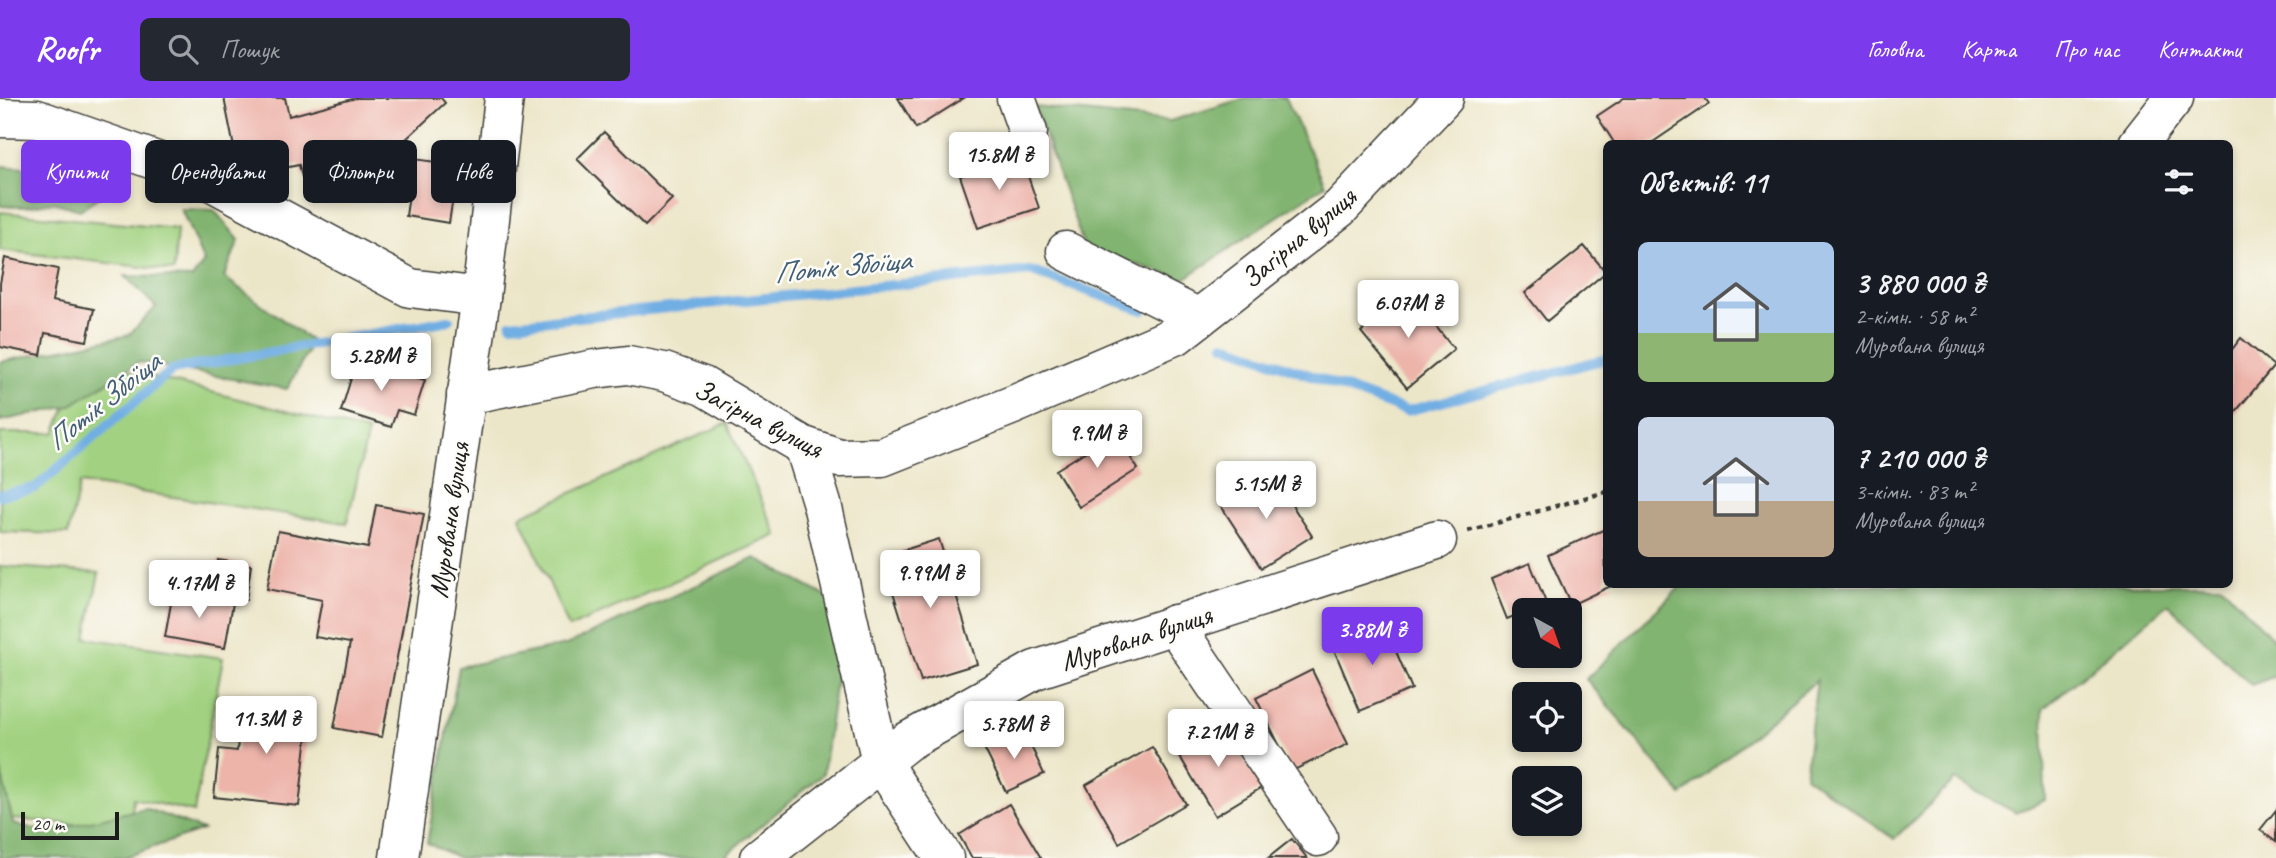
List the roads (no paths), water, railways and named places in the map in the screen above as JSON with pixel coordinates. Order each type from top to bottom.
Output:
[{"type":"street","name":"Мурована вулиця","points":[[400,858],[481,297],[504,98]]},
{"type":"street","name":"Загірна вулиця","points":[[466,395],[628,365],[664,372],[703,386],[804,446],[839,458],[882,457],[1177,335],[1340,208],[1444,98]]},
{"type":"street","points":[[2141,140],[2174,98]]},
{"type":"street","points":[[0,118],[37,119],[205,178],[410,288],[481,297]]},
{"type":"street","points":[[1066,251],[1199,318]]},
{"type":"street","points":[[804,446],[822,504],[881,762],[944,858]]},
{"type":"street","name":"Мурована вулиця","points":[[759,858],[908,741],[1035,670],[1437,540]]},
{"type":"street","points":[[1174,624],[1318,837]]},
{"type":"waterway","name":"Потік Збоїща","points":[[511,324],[1030,271],[1143,310]]},
{"type":"waterway","name":"Потік Збоїща","points":[[0,495],[35,488],[172,370],[449,320]]},
{"type":"waterway","name":"Потік Збоїща","points":[[1224,344],[1407,411],[1603,360]]}]
